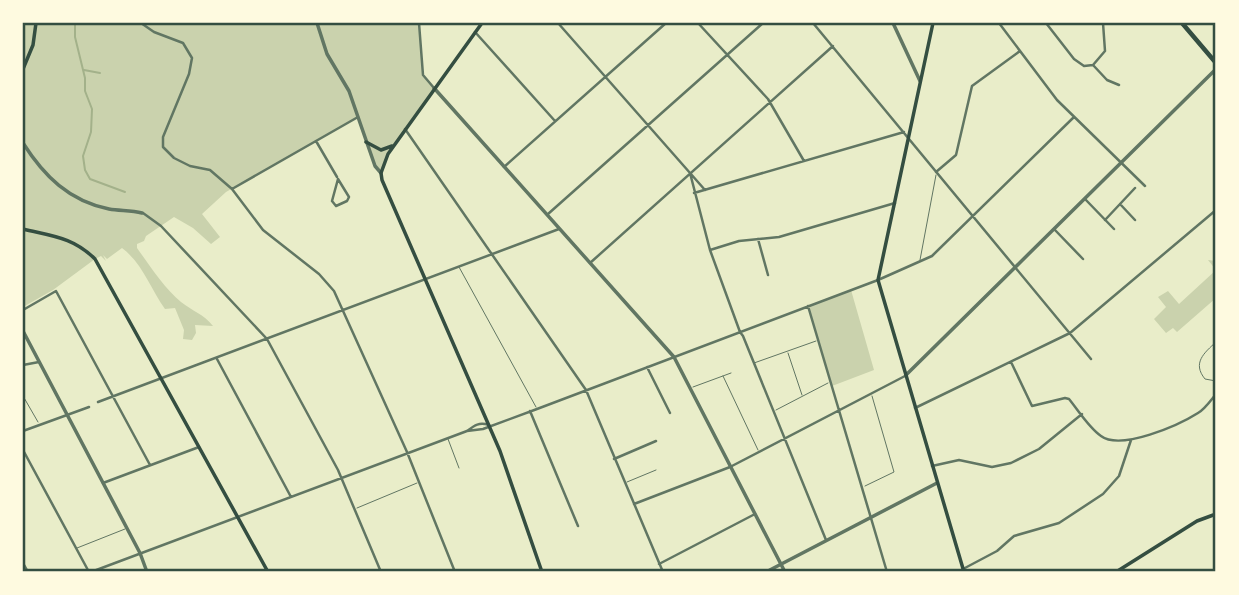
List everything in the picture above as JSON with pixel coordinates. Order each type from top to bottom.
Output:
[{"type":"highway","points":[[1182,23],[1216,63]]},
{"type":"main road","points":[[23,69],[33,45],[36,23]]},
{"type":"main road","points":[[482,23],[394,145],[384,160],[381,173],[384,188],[500,451],[542,572]]},
{"type":"main road","points":[[933,23],[878,280],[963,571]]},
{"type":"main road","points":[[366,142],[381,150],[394,145]]},
{"type":"main road","points":[[23,229],[69,240],[83,247],[95,259],[268,572]]},
{"type":"main road","points":[[1116,572],[1197,521],[1216,514]]},
{"type":"street","points":[[141,23],[154,32],[183,43],[192,58],[189,74],[163,137],[163,147],[174,158],[190,166],[210,170],[232,189],[263,230],[319,274],[334,291],[407,452],[455,572]]},
{"type":"street","points":[[317,23],[322,43],[343,79],[376,169],[381,173]]},
{"type":"street","points":[[419,23],[423,75],[674,357],[785,572]]},
{"type":"street","points":[[558,23],[705,190]]},
{"type":"street","points":[[561,27],[565,23]]},
{"type":"street","points":[[504,167],[666,23]]},
{"type":"street","points":[[698,23],[770,103],[804,162]]},
{"type":"street","points":[[547,215],[763,23]]},
{"type":"street","points":[[813,23],[1091,359]]},
{"type":"street","points":[[893,23],[921,82]]},
{"type":"street","points":[[999,23],[1057,100],[1145,186]]},
{"type":"street","points":[[1046,23],[1074,59],[1084,66],[1093,65],[1105,51],[1103,23]]},
{"type":"street","points":[[475,32],[556,122]]},
{"type":"street","points":[[590,263],[833,46]]},
{"type":"street","points":[[936,173],[956,155],[972,86],[1020,51]]},
{"type":"street","points":[[1093,65],[1107,80],[1119,85]]},
{"type":"street","points":[[634,504],[730,467],[905,376],[1216,69]]},
{"type":"street","points":[[232,189],[358,117]]},
{"type":"street","points":[[23,450],[75,548],[92,572],[447,437],[477,430],[537,409],[878,280],[932,256],[1074,117]]},
{"type":"street","points":[[405,129],[586,390],[663,572]]},
{"type":"street","points":[[694,193],[904,132]]},
{"type":"street","points":[[316,141],[338,178],[349,197],[347,201],[336,206],[332,201],[338,178]]},
{"type":"street","points":[[23,143],[47,177],[65,190],[87,202],[109,209],[142,213],[161,226],[267,339],[341,477],[381,572]]},
{"type":"street","points":[[690,173],[710,250],[740,332],[826,541]]},
{"type":"street","points":[[1105,220],[1135,188]]},
{"type":"street","points":[[1085,199],[1114,229]]},
{"type":"street","points":[[710,250],[739,241],[779,237],[895,204]]},
{"type":"street","points":[[1120,204],[1135,220]]},
{"type":"street","points":[[915,408],[1070,333],[1216,210]]},
{"type":"street","points":[[98,402],[559,229]]},
{"type":"street","points":[[1054,229],[1083,260]]},
{"type":"street","points":[[758,239],[768,275]]},
{"type":"street","points":[[23,310],[55,291],[150,465]]},
{"type":"street","points":[[807,306],[887,572]]},
{"type":"street","points":[[23,331],[140,553],[147,572]]},
{"type":"street","points":[[217,359],[291,496]]},
{"type":"street","points":[[23,365],[39,362]]},
{"type":"street","points":[[1011,362],[1032,405],[1069,399],[1101,436],[1109,439],[1131,440],[1162,430],[1200,412],[1216,394]]},
{"type":"street","points":[[647,367],[670,413]]},
{"type":"street","points":[[23,431],[89,407]]},
{"type":"street","points":[[530,411],[578,526]]},
{"type":"street","points":[[932,466],[959,460],[992,467],[1011,463],[1040,449],[1082,414]]},
{"type":"street","points":[[614,459],[656,440]]},
{"type":"street","points":[[963,571],[997,551],[1014,536],[1059,523],[1103,494],[1119,476],[1131,440]]},
{"type":"street","points":[[103,483],[199,447]]},
{"type":"street","points":[[766,572],[937,483]]},
{"type":"street","points":[[659,564],[755,514]]},
{"type":"street","points":[[23,563],[27,572]]},
{"type":"lane","points":[[919,262],[936,173]]},
{"type":"lane","points":[[459,267],[537,409]]},
{"type":"lane","points":[[754,363],[818,340]]},
{"type":"lane","points":[[1216,342],[1201,356],[1198,364],[1200,374],[1205,379],[1216,381]]},
{"type":"lane","points":[[787,351],[803,396]]},
{"type":"lane","points":[[690,388],[731,373]]},
{"type":"lane","points":[[723,376],[759,453]]},
{"type":"lane","points":[[774,411],[830,382]]},
{"type":"lane","points":[[862,487],[894,472],[871,394]]},
{"type":"lane","points":[[23,396],[39,424]]},
{"type":"lane","points":[[447,437],[459,468]]},
{"type":"lane","points":[[625,483],[656,470]]},
{"type":"lane","points":[[354,509],[419,482]]},
{"type":"lane","points":[[75,548],[127,528]]},
{"type":"green space","points":[[23,23],[419,23],[423,75],[434,88],[388,154],[381,173],[376,168],[357,117],[226,192],[202,214],[220,237],[211,244],[193,228],[174,217],[137,244],[157,277],[169,290],[213,326],[195,325],[196,333],[192,340],[183,339],[184,330],[175,308],[165,309],[141,269],[122,248],[107,259],[103,255],[106,261],[101,256],[95,259],[53,290],[23,307]]},
{"type":"green space","points":[[1208,260],[1216,261],[1216,270]]},
{"type":"green space","points":[[1216,270],[1216,298],[1177,332],[1173,328],[1166,333],[1154,319],[1166,307],[1158,297],[1168,291],[1179,304]]},
{"type":"green space","points":[[851,290],[874,370],[832,386],[808,306]]},
{"type":"waterway","points":[[75,23],[85,91],[92,109],[91,132],[83,156],[85,170],[90,179],[125,192]]},
{"type":"waterway","points":[[84,70],[100,73]]}]
